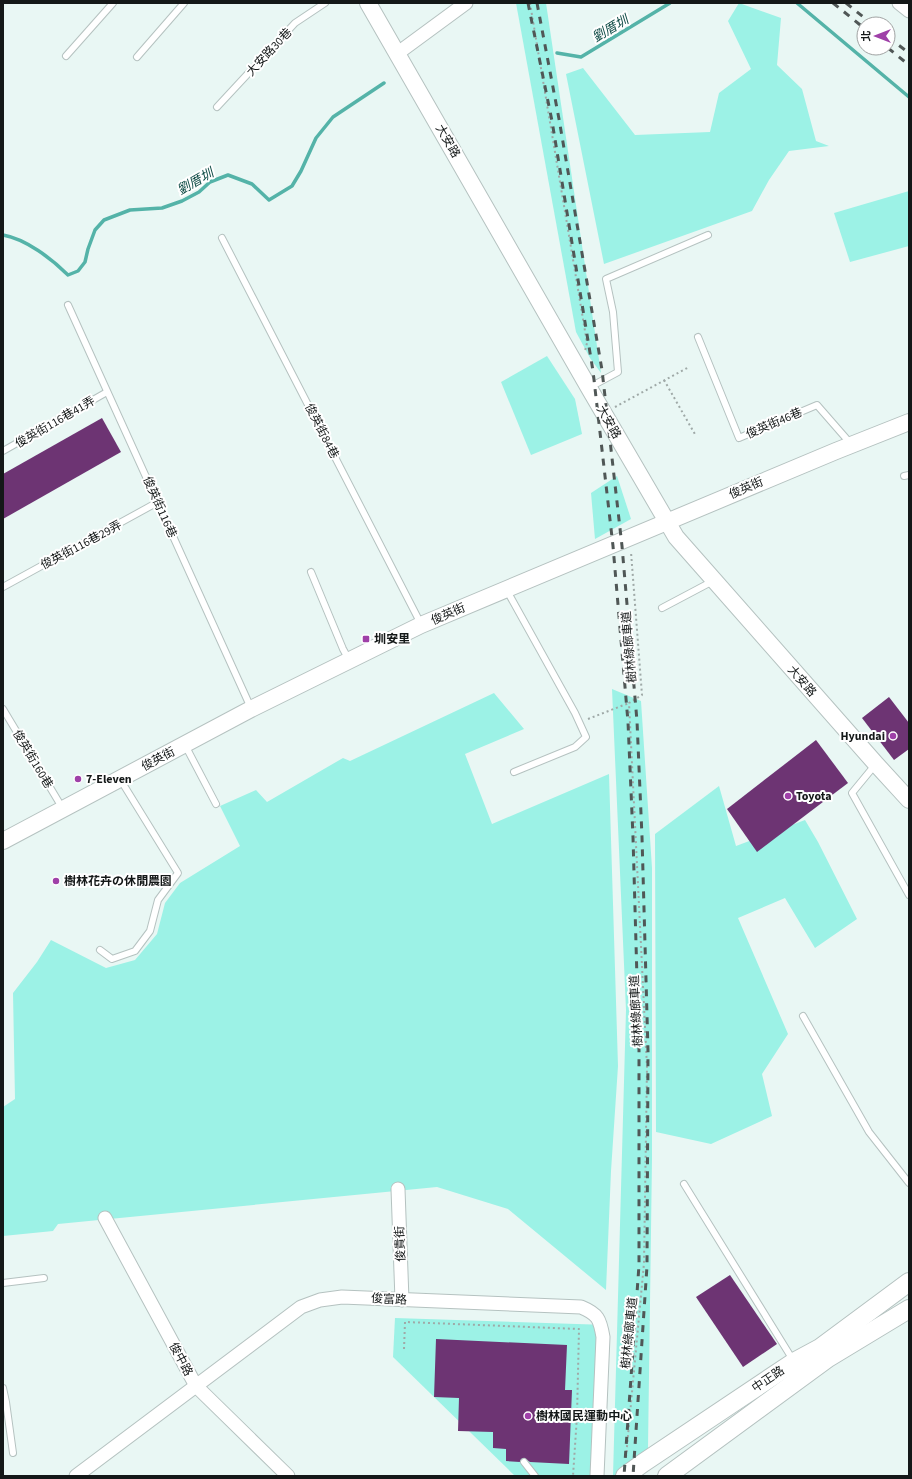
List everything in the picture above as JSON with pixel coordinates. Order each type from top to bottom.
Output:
[{"type":"main road","name":"中正路","points":[[667,1476],[824,1353],[909,1282]]},
{"type":"main road","points":[[824,1353],[909,1294]]},
{"type":"main road","name":"中正路","points":[[625,1468],[643,1463],[794,1362],[824,1353],[909,1309]]},
{"type":"street","name":"大安路","points":[[368,3],[676,537],[909,800]]},
{"type":"street","points":[[398,53],[466,3]]},
{"type":"street","points":[[899,3],[909,11]]},
{"type":"street","name":"俊英街","points":[[3,841],[64,810],[251,709],[421,625],[852,444],[909,422]]},
{"type":"street","name":"俊貴街","points":[[398,1189],[402,1300]]},
{"type":"street","name":"俊中路","points":[[105,1218],[196,1386],[288,1476]]},
{"type":"street","name":"俊富路","points":[[76,1476],[301,1307],[320,1300],[342,1297],[581,1307],[592,1312],[600,1322],[602,1337],[597,1476]]},
{"type":"lane","points":[[66,56],[113,3]]},
{"type":"lane","points":[[137,57],[184,3]]},
{"type":"lane","name":"大安路30巷","points":[[217,107],[295,23],[325,3]]},
{"type":"lane","points":[[589,388],[618,372],[613,312],[606,279],[708,235]]},
{"type":"lane","name":"俊英街84巷","points":[[222,238],[421,625]]},
{"type":"lane","name":"俊英街116巷","points":[[68,305],[251,709]]},
{"type":"lane","name":"俊英街46巷","points":[[698,337],[739,438],[817,405],[852,444]]},
{"type":"lane","name":"俊英街116巷41弄","points":[[3,451],[107,392]]},
{"type":"lane","name":"俊英街116巷29弄","points":[[3,587],[158,502]]},
{"type":"lane","points":[[311,572],[349,660]]},
{"type":"lane","points":[[662,608],[714,580]]},
{"type":"lane","points":[[506,589],[586,737],[575,747],[514,772]]},
{"type":"lane","name":"俊英街160巷","points":[[3,709],[64,810]]},
{"type":"lane","points":[[185,744],[216,804]]},
{"type":"lane","points":[[876,764],[852,794],[909,895]]},
{"type":"lane","points":[[100,950],[112,959],[136,951],[150,931],[158,900],[178,873],[120,779]]},
{"type":"lane","points":[[803,1016],[868,1132],[909,1183]]},
{"type":"lane","points":[[684,1184],[794,1362]]},
{"type":"lane","points":[[3,1283],[44,1278]]},
{"type":"lane","points":[[3,1388],[13,1453]]},
{"type":"lane","points":[[524,1462],[534,1476]]},
{"type":"path","points":[[530,3],[586,336],[587,344],[584,354]]},
{"type":"path","points":[[604,414],[689,367]]},
{"type":"path","points":[[664,380],[696,436]]},
{"type":"path","name":"樹林綠廊車道","points":[[625,1468],[644,1263],[648,1067],[629,703],[642,695],[631,552]]},
{"type":"path","points":[[579,723],[629,703]]},
{"type":"path","points":[[404,1349],[405,1322],[579,1329],[577,1416],[573,1476]]},
{"type":"path","points":[[571,1416],[577,1416]]},
{"type":"shaded area","points":[[516,3],[546,3],[601,373],[590,358],[576,332]]},
{"type":"shaded area","points":[[739,3],[781,18],[777,65],[802,89],[816,141],[829,146],[789,151],[769,180],[752,211],[604,264],[566,74],[583,68],[635,135],[710,132],[719,93],[751,69],[728,21]]},
{"type":"shaded area","points":[[909,191],[909,246],[850,262],[834,213]]},
{"type":"shaded area","points":[[547,356],[575,399],[582,434],[531,455],[501,382]]},
{"type":"shaded area","points":[[617,476],[631,519],[595,539],[591,493]]},
{"type":"shaded area","points":[[612,689],[641,701],[652,868],[652,1159],[648,1448],[620,1476],[613,1476],[626,1010]]},
{"type":"shaded area","points":[[494,693],[524,729],[465,754],[492,824],[609,774],[618,1066],[611,1171],[606,1290],[508,1209],[437,1187],[58,1224],[53,1231],[3,1236],[3,1107],[15,1099],[13,993],[37,962],[51,940],[106,968],[135,960],[157,934],[165,903],[180,883],[240,846],[220,806],[256,790],[267,802],[343,758],[350,761]]},
{"type":"shaded area","points":[[719,786],[736,846],[805,820],[818,842],[857,919],[815,948],[785,898],[738,918],[788,1034],[762,1074],[772,1116],[711,1144],[656,1132],[655,834]]},
{"type":"shaded area","name":"樹林國民運動中心","points":[[395,1318],[607,1325],[599,1476],[515,1476],[393,1357]]},
{"type":"building","points":[[102,418],[121,452],[3,519],[3,474]]},
{"type":"building","name":"Hyundai","points":[[889,697],[909,723],[909,749],[894,760],[862,718]]},
{"type":"building","name":"Toyota","points":[[816,740],[848,783],[757,852],[727,809]]},
{"type":"building","points":[[730,1275],[777,1344],[743,1367],[696,1297]]},
{"type":"building","name":"樹林國民運動中心","points":[[436,1339],[567,1345],[565,1390],[572,1390],[569,1464],[530,1462],[524,1458],[521,1459],[520,1462],[506,1461],[506,1449],[493,1448],[493,1432],[458,1431],[459,1398],[434,1397]]},
{"type":"waterway","name":"劉厝圳","points":[[557,53],[581,57],[670,3]]},
{"type":"waterway","name":"劉厝圳","points":[[797,3],[909,97]]},
{"type":"waterway","name":"劉厝圳","points":[[3,235],[12,237],[38,250],[68,275],[78,271],[85,262],[95,230],[104,220],[130,210],[162,208],[182,201],[199,192],[210,182],[228,175],[252,184],[269,200],[292,186],[301,171],[316,138],[333,117],[384,83]]},
{"type":"railway","points":[[528,3],[552,121],[593,371],[613,546],[628,722],[639,1050],[639,1265],[624,1476]]},
{"type":"railway","points":[[537,3],[559,119],[602,370],[622,546],[637,721],[648,1051],[647,1266],[633,1476]]},
{"type":"railway","points":[[833,3],[856,22]]},
{"type":"railway","points":[[846,3],[862,16]]},
{"type":"railway","points":[[896,43],[909,53]]},
{"type":"railway","points":[[896,54],[909,65]]},
{"type":"place","name":"圳安里","points":[[366,639]]},
{"type":"place","name":"Hyundai","points":[[893,736]]},
{"type":"place","name":"7-Eleven","points":[[78,779]]},
{"type":"place","name":"Toyota","points":[[788,796]]},
{"type":"place","name":"樹林花卉の休閒農園","points":[[56,881]]},
{"type":"place","name":"樹林國民運動中心","points":[[528,1416]]}]
